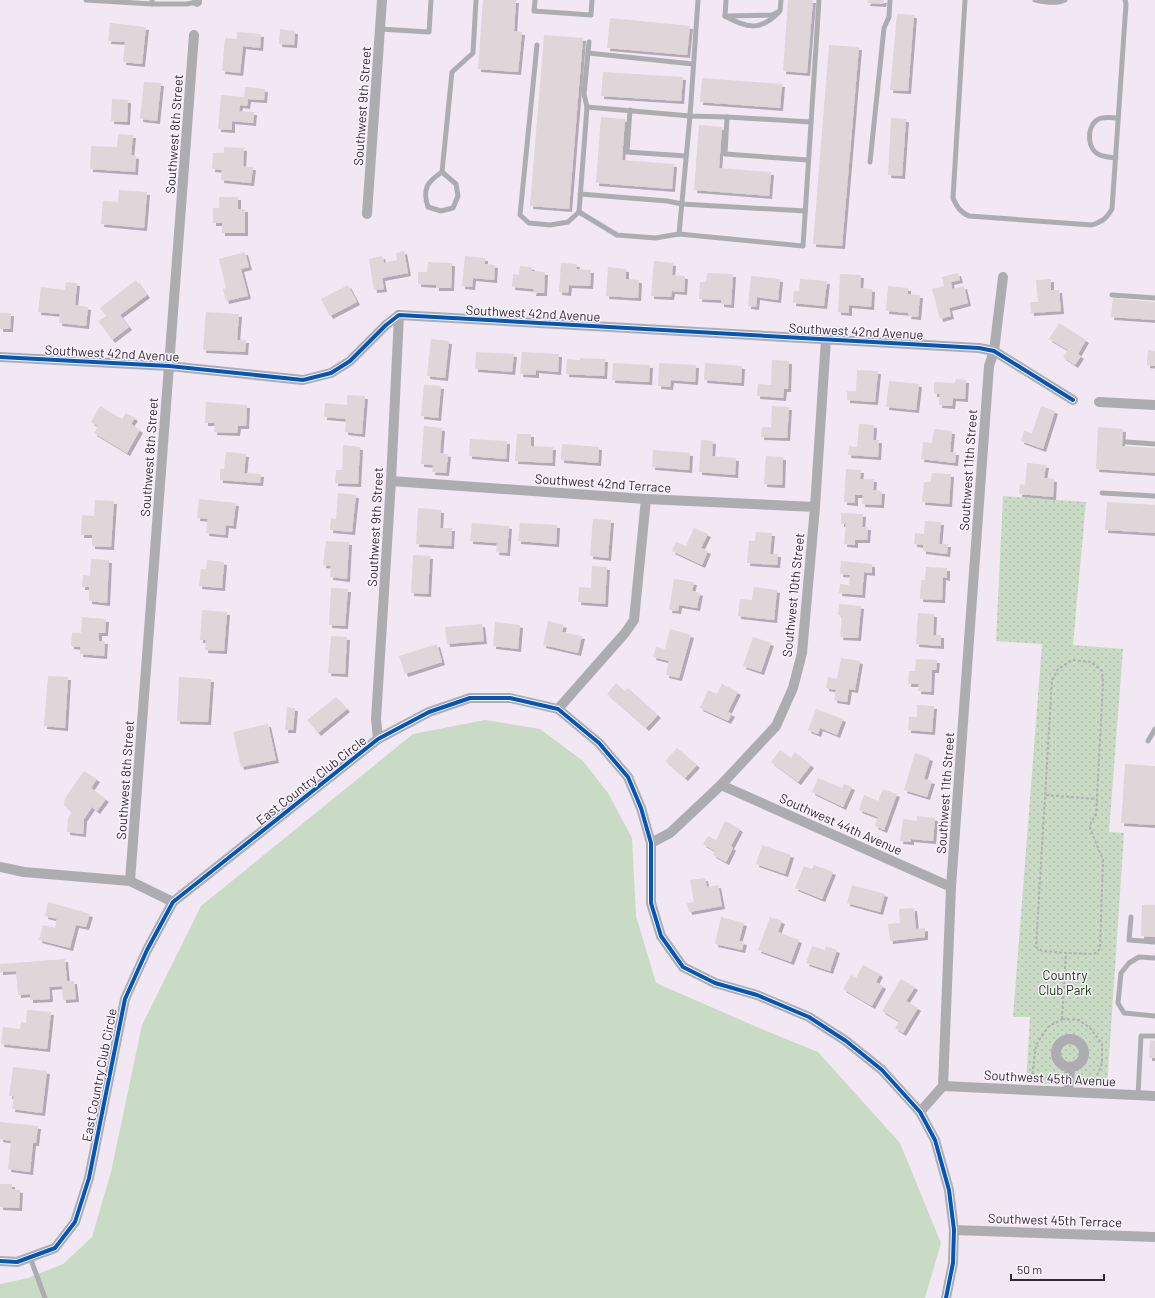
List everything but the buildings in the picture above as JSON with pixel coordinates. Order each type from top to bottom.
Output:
[{"type":"street","name":"Southwest 9th Street","points":[[367,214],[382,0]]},
{"type":"street","name":"Southwest 8th Street","points":[[130,881],[194,35]]},
{"type":"street","name":"Southwest 11th Street","points":[[943,1086],[951,887],[989,366],[994,351],[1003,277]]},
{"type":"street","name":"Southwest 9th Street","points":[[378,739],[376,719],[391,481],[398,315]]},
{"type":"street","name":"Southwest 42nd Avenue","points":[[0,357],[169,366],[303,380],[331,373],[350,361],[398,315],[979,348],[994,351],[1073,400]]},
{"type":"street","name":"Southwest 10th Street","points":[[651,843],[670,833],[721,785],[776,726],[793,688],[802,652],[815,507],[826,339]]},
{"type":"street","points":[[1099,402],[1155,405]]},
{"type":"street","name":"Southwest 42nd Terrace","points":[[391,481],[646,499],[815,507]]},
{"type":"street","points":[[558,709],[625,633],[634,620],[646,499]]},
{"type":"street","name":"East Country Club Circle","points":[[0,1261],[17,1262],[55,1248],[75,1222],[89,1178],[124,999],[147,950],[173,902],[378,739],[429,712],[470,698],[510,698],[558,709],[599,743],[628,777],[641,808],[651,843],[651,903],[661,936],[684,967],[715,983],[757,995],[809,1018],[846,1041],[882,1070],[920,1112]]},
{"type":"street","name":"Southwest 44th Avenue","points":[[721,785],[951,887]]},
{"type":"street","points":[[0,867],[24,872],[130,881],[173,902]]},
{"type":"street","points":[[1068,1092],[1070,1066]]},
{"type":"street","points":[[943,1086],[920,1112],[935,1140],[949,1190],[954,1230],[953,1263],[946,1298]]},
{"type":"street","name":"Southwest 45th Avenue","points":[[943,1086],[1155,1096]]},
{"type":"street","name":"Southwest 45th Terrace","points":[[954,1230],[1155,1237]]},
{"type":"lane","points":[[86,0],[187,4],[197,1]]},
{"type":"lane","points":[[380,29],[429,32],[431,0]]},
{"type":"lane","points":[[442,172],[456,184],[458,196],[453,208],[441,211],[428,206],[424,196],[429,181],[442,172],[452,72],[473,53],[476,0]]},
{"type":"lane","points":[[535,0],[534,12],[591,15],[592,0]]},
{"type":"lane","points":[[679,234],[690,116],[698,0]]},
{"type":"lane","points":[[725,16],[726,0]]},
{"type":"lane","points":[[725,16],[741,25],[754,27],[772,19],[780,11],[781,0]]},
{"type":"lane","points":[[579,212],[618,235],[655,238],[679,234],[803,246],[819,0]]},
{"type":"lane","points":[[870,162],[884,28],[889,17],[890,0]]},
{"type":"lane","points":[[965,0],[953,198],[956,207],[963,213],[970,216],[1092,225],[1107,218],[1112,209],[1126,4],[1125,0]]},
{"type":"lane","points":[[1035,0],[1042,2],[1061,2],[1065,0]]},
{"type":"lane","points":[[725,16],[772,15],[780,11]]},
{"type":"lane","points":[[537,45],[520,215],[529,223],[550,225],[568,222],[579,212],[587,107],[584,94],[589,42]]},
{"type":"lane","points":[[588,53],[693,64]]},
{"type":"lane","points":[[587,107],[690,116],[811,122]]},
{"type":"lane","points":[[630,110],[627,152],[686,156]]},
{"type":"lane","points":[[727,117],[725,154],[808,160]]},
{"type":"lane","points":[[1116,158],[1099,155],[1092,149],[1089,139],[1091,127],[1097,119],[1118,118]]},
{"type":"lane","points":[[580,194],[667,201],[682,204],[805,211]]},
{"type":"lane","points":[[1112,295],[1155,298]]},
{"type":"lane","points":[[1127,442],[1155,444]]},
{"type":"lane","points":[[1102,493],[1155,496]]},
{"type":"lane","points":[[1148,741],[1155,729]]},
{"type":"lane","points":[[1131,918],[1129,940],[1155,942]]},
{"type":"lane","points":[[1155,958],[1139,956],[1120,973],[1118,1003],[1124,1013],[1155,1016]]},
{"type":"lane","points":[[1138,1096],[1141,1036],[1155,1036]]},
{"type":"lane","points":[[30,1257],[45,1298]]},
{"type":"path","points":[[1072,660],[1091,662],[1102,671],[1103,683],[1096,816],[1091,822],[1090,828],[1103,860],[1100,949],[1094,954],[1042,951],[1036,947],[1046,795],[1052,680],[1058,669],[1072,660]]},
{"type":"path","points":[[1046,795],[1097,799]]},
{"type":"path","points":[[1062,1018],[1066,953]]},
{"type":"path","points":[[1062,1018],[1079,1020],[1090,1028],[1102,1044],[1102,1062],[1095,1081],[1069,1080],[1032,1077],[1036,1045],[1048,1027],[1062,1018]]},
{"type":"green space","name":"Country Club Park","points":[[1003,496],[1086,502],[1073,645],[1123,649],[1109,832],[1124,833],[1107,1087],[1026,1083],[1030,1017],[1013,1017],[1042,644],[996,641]]},
{"type":"green space","points":[[485,720],[540,729],[583,761],[608,793],[632,838],[636,916],[656,983],[818,1052],[900,1143],[941,1243],[925,1298],[0,1298],[0,1284],[28,1278],[63,1264],[92,1237],[111,1172],[142,1025],[201,906],[413,734]]},
{"type":"cycle path","points":[[0,357],[169,366],[303,380],[331,373],[350,361],[386,325],[399,315],[979,348],[994,351],[1073,400]]},
{"type":"cycle path","points":[[0,1261],[17,1262],[55,1248],[75,1222],[89,1178],[125,999],[147,950],[173,902],[378,739],[429,712],[470,698],[510,698],[558,709],[599,743],[628,777],[641,808],[651,843],[651,903],[661,936],[683,967],[715,983],[757,995],[809,1017],[846,1041],[882,1070],[920,1112],[935,1140],[949,1190],[954,1230],[953,1263],[946,1298]]}]
